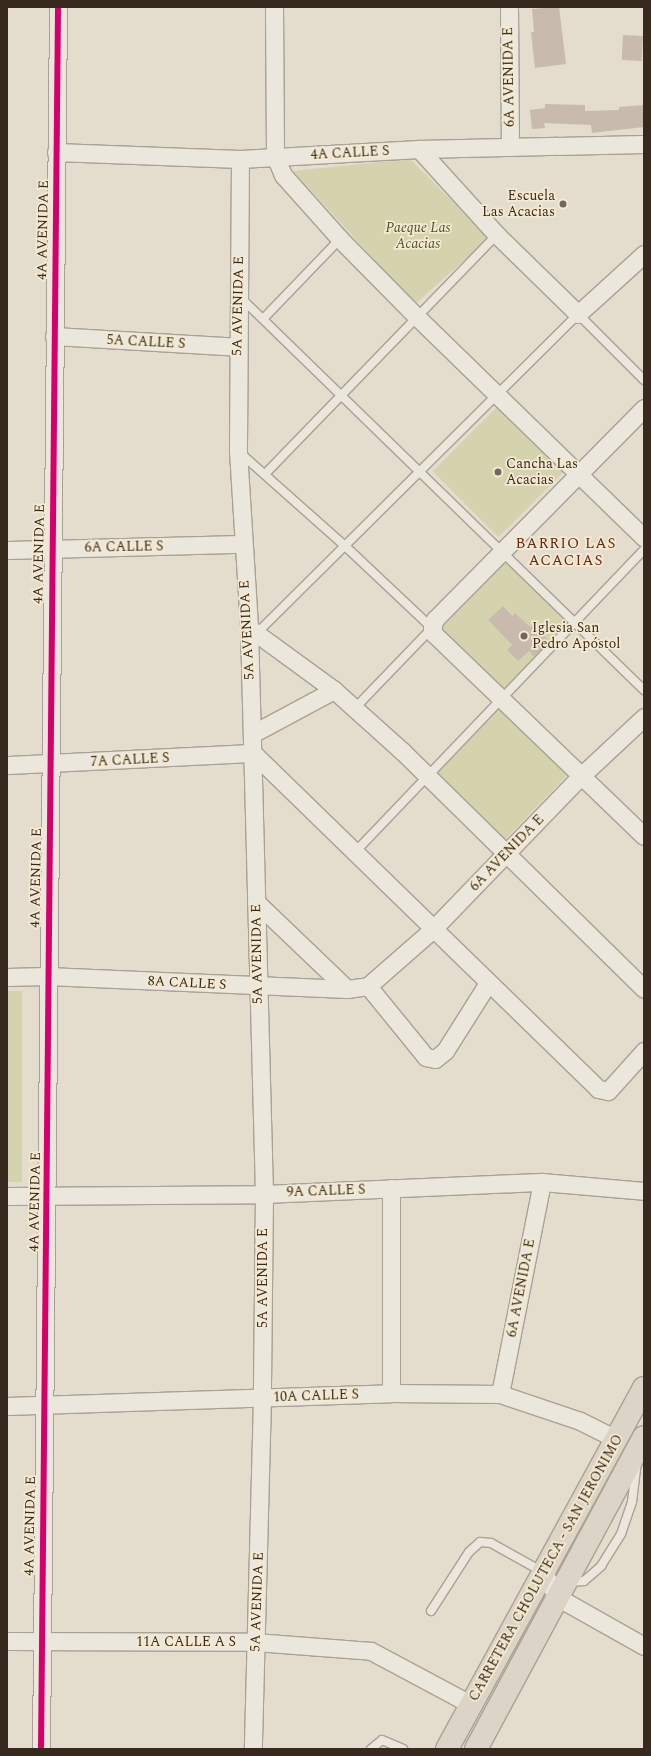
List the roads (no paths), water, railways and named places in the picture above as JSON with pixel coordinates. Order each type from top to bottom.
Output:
[{"type":"highway","name":"CARRETERA CHOLUTECA - SAN JERONIMO","points":[[448,1749],[644,1388]]},
{"type":"highway","name":"CARRETERA CHOLUTECA - SAN JERONIMO","points":[[476,1749],[641,1442]]},
{"type":"street","name":"4A AVENIDA E","points":[[41,1749],[40,1642],[43,1406],[48,1196],[47,976],[58,7]]},
{"type":"street","points":[[274,7],[275,156],[283,175],[340,239],[417,317],[644,538]]},
{"type":"street","name":"6A AVENIDA E","points":[[509,7],[510,147]]},
{"type":"street","name":"4A CALLE S","points":[[56,152],[240,159],[419,149],[644,144]]},
{"type":"street","points":[[419,149],[497,235],[578,314],[644,254]]},
{"type":"street","name":"5A AVENIDA E","points":[[240,159],[238,450],[242,544],[253,631],[252,734],[264,1194],[262,1398],[252,1749]]},
{"type":"street","name":"5A CALLE S","points":[[54,336],[238,347]]},
{"type":"street","points":[[644,408],[504,551],[434,618],[432,628],[434,634],[644,836]]},
{"type":"street","name":"6A CALLE S","points":[[7,550],[242,544]]},
{"type":"street","points":[[253,631],[334,690],[354,708],[428,776],[644,989]]},
{"type":"street","points":[[252,734],[334,690]]},
{"type":"street","name":"6A AVENIDA E","points":[[368,986],[433,929],[581,776],[644,717]]},
{"type":"street","points":[[253,753],[598,1089],[608,1091],[644,1051]]},
{"type":"street","name":"7A CALLE S","points":[[7,764],[49,764],[253,753]]},
{"type":"street","points":[[256,902],[346,989]]},
{"type":"street","name":"8A CALLE S","points":[[7,977],[47,976],[346,989],[368,986]]},
{"type":"street","points":[[368,986],[426,1057],[436,1059],[445,1051],[488,983]]},
{"type":"street","name":"6A AVENIDA E","points":[[500,1394],[542,1182]]},
{"type":"street","name":"9A CALLE S","points":[[7,1196],[264,1194],[542,1182],[644,1191]]},
{"type":"street","points":[[391,1188],[391,1393]]},
{"type":"street","name":"10A CALLE S","points":[[7,1406],[43,1406],[391,1393],[500,1394],[580,1421],[616,1439]]},
{"type":"street","points":[[544,1572],[561,1590],[644,1646]]},
{"type":"street","name":"11A CALLE A S","points":[[7,1640],[40,1642],[255,1642],[371,1651],[472,1705]]},
{"type":"lane","points":[[266,473],[497,235]]},
{"type":"lane","points":[[263,319],[340,239]]},
{"type":"lane","points":[[238,296],[504,551],[644,690]]},
{"type":"lane","points":[[253,631],[344,545],[578,314],[644,380]]},
{"type":"lane","points":[[238,450],[266,473],[432,628],[354,708]]},
{"type":"lane","points":[[355,852],[644,550]]},
{"type":"lane","points":[[431,1611],[469,1552],[480,1542],[491,1543],[544,1572]]},
{"type":"lane","points":[[371,1749],[382,1740],[403,1749]]},
{"type":"place","name":"Escuela Las Acacias","points":[[563,204]]},
{"type":"place","name":"Cancha Las Acacias","points":[[498,472]]},
{"type":"place","name":"Iglesia San Pedro Apóstol","points":[[524,636]]},
{"type":"district","name":"BARRIO LAS ACACIAS","points":[[566,552]]},
{"type":"park label","name":"Paeque Las Acacias","points":[[418,236]]}]
